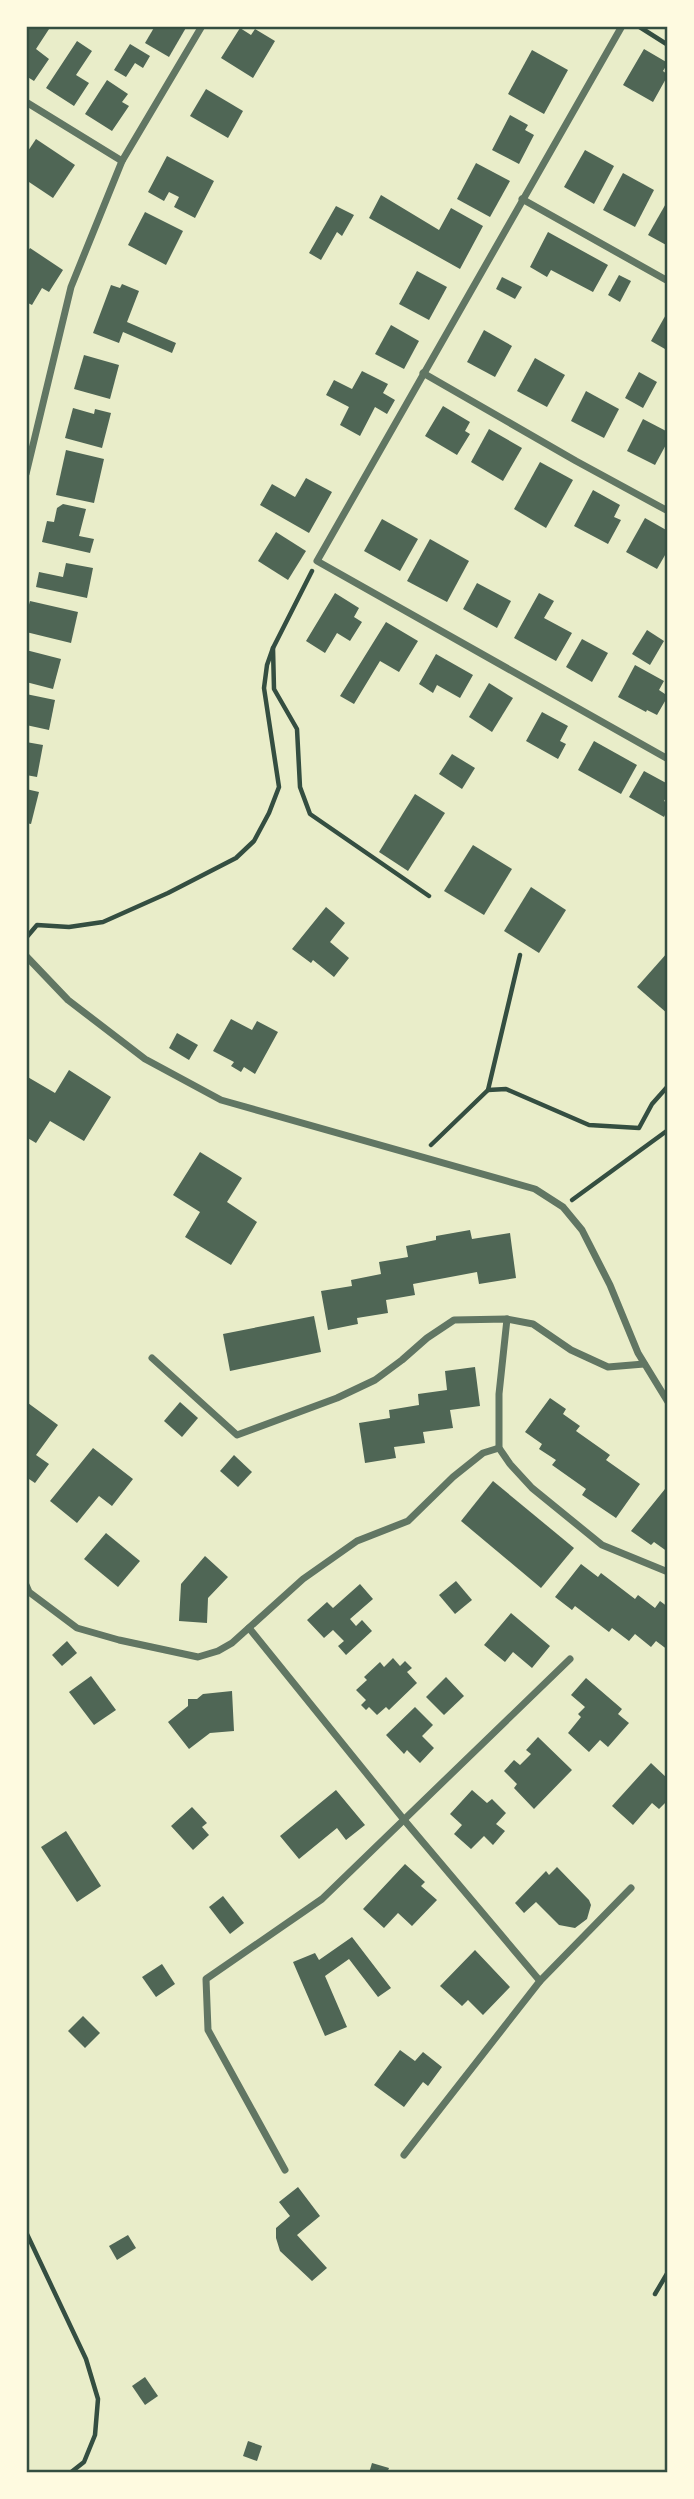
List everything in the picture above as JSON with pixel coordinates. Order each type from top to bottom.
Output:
[{"type":"street","points":[[26,474],[71,287],[122,161],[202,26]]},
{"type":"street","points":[[622,26],[317,561],[668,759]]},
{"type":"street","points":[[26,102],[122,161]]},
{"type":"street","points":[[522,199],[668,281]]},
{"type":"street","points":[[424,373],[668,511]]},
{"type":"street","points":[[26,956],[68,1000],[145,1059],[221,1100],[535,1189],[563,1207],[582,1230],[610,1285],[644,1364],[668,1402]]},
{"type":"street","points":[[152,1358],[237,1435],[337,1398],[375,1380],[454,1320],[506,1319],[533,1324],[571,1350],[608,1367],[644,1364]]},
{"type":"street","points":[[506,1319],[499,1394],[499,1448],[532,1488],[602,1545],[668,1572]]},
{"type":"street","points":[[26,1585],[30,1592],[77,1628],[198,1657],[232,1643],[303,1579],[357,1541],[408,1521],[482,1453],[499,1448]]},
{"type":"street","points":[[248,1628],[540,1981]]},
{"type":"street","points":[[285,2170],[208,2029],[206,1979],[322,1899],[570,1659]]},
{"type":"street","points":[[404,2155],[540,1981],[631,1888]]},
{"type":"path","points":[[638,26],[668,45]]},
{"type":"path","points":[[26,938],[37,925],[69,928],[103,922],[236,858],[254,841],[279,787],[264,688],[267,665],[317,561]]},
{"type":"path","points":[[273,648],[274,689],[297,729],[300,787],[310,814],[429,896]]},
{"type":"path","points":[[421,1155],[488,1090],[520,956]]},
{"type":"path","points":[[488,1090],[506,1089],[589,1125],[639,1128],[652,1104],[668,1086]]},
{"type":"path","points":[[563,1207],[668,1130]]},
{"type":"path","points":[[26,2232],[86,2359],[98,2399],[95,2435],[85,2462],[70,2473]]},
{"type":"path","points":[[655,2294],[668,2272]]},
{"type":"building","points":[[31,26],[51,26],[36,49],[49,59],[34,81],[26,76],[26,33]]},
{"type":"building","points":[[155,26],[187,26],[169,57],[145,43]]},
{"type":"building","points":[[240,28],[251,35],[255,29],[275,41],[253,78],[221,58]]},
{"type":"building","points":[[77,41],[92,51],[76,75],[89,83],[74,106],[46,88]]},
{"type":"building","points":[[130,44],[150,56],[143,68],[135,63],[126,77],[114,70]]},
{"type":"building","points":[[644,49],[668,63],[663,71],[668,75],[653,102],[623,85]]},
{"type":"building","points":[[532,50],[568,70],[544,114],[508,94]]},
{"type":"building","points":[[107,80],[128,94],[122,102],[129,106],[112,131],[85,114]]},
{"type":"building","points":[[206,89],[243,111],[228,138],[190,116]]},
{"type":"building","points":[[510,115],[528,125],[525,130],[534,135],[519,164],[492,150]]},
{"type":"building","points":[[36,139],[75,165],[53,198],[26,180],[26,154]]},
{"type":"building","points":[[585,150],[614,166],[594,204],[564,187]]},
{"type":"building","points":[[167,156],[214,181],[195,218],[174,207],[179,197],[169,192],[164,201],[148,192]]},
{"type":"building","points":[[476,163],[510,181],[490,217],[457,199]]},
{"type":"building","points":[[623,173],[654,190],[635,227],[603,210]]},
{"type":"building","points":[[381,195],[439,230],[451,208],[483,226],[460,269],[369,218]]},
{"type":"building","points":[[668,200],[668,246],[648,235]]},
{"type":"building","points":[[336,206],[354,215],[342,236],[337,232],[321,260],[309,253]]},
{"type":"building","points":[[145,212],[183,231],[166,265],[128,245]]},
{"type":"building","points":[[548,232],[608,265],[593,292],[551,270],[547,277],[530,267]]},
{"type":"building","points":[[30,248],[63,270],[49,292],[42,288],[32,305],[26,302],[26,254]]},
{"type":"building","points":[[417,271],[447,287],[429,320],[399,304]]},
{"type":"building","points":[[619,275],[631,281],[620,302],[608,295]]},
{"type":"building","points":[[502,277],[522,287],[515,299],[496,289]]},
{"type":"building","points":[[122,284],[139,291],[127,322],[176,343],[172,353],[123,332],[119,343],[93,333],[111,285],[120,288]]},
{"type":"building","points":[[668,311],[668,344],[665,349],[651,341]]},
{"type":"building","points":[[391,325],[419,341],[404,369],[375,354]]},
{"type":"building","points":[[484,330],[512,346],[495,377],[467,362]]},
{"type":"building","points":[[84,355],[119,365],[110,399],[74,389]]},
{"type":"building","points":[[535,358],[565,375],[547,407],[517,391]]},
{"type":"building","points":[[362,371],[388,384],[383,393],[395,400],[387,414],[375,407],[360,436],[340,425],[349,407],[326,395],[334,380],[352,389]]},
{"type":"building","points":[[639,372],[657,382],[643,408],[625,398]]},
{"type":"building","points":[[586,391],[619,409],[604,438],[571,421]]},
{"type":"building","points":[[443,406],[470,422],[465,431],[470,434],[457,455],[425,436]]},
{"type":"building","points":[[73,408],[94,414],[95,409],[111,413],[102,448],[65,438]]},
{"type":"building","points":[[643,419],[668,432],[668,441],[655,465],[627,451]]},
{"type":"building","points":[[489,429],[522,448],[503,481],[471,462]]},
{"type":"building","points":[[66,450],[104,459],[94,503],[56,495]]},
{"type":"building","points":[[540,462],[573,480],[546,528],[514,509]]},
{"type":"building","points":[[306,478],[332,492],[309,533],[260,505],[272,484],[295,497]]},
{"type":"building","points":[[593,490],[620,505],[614,517],[621,520],[608,544],[574,526]]},
{"type":"building","points":[[63,504],[86,509],[79,536],[94,539],[90,553],[42,542],[47,521],[54,522],[57,508]]},
{"type":"building","points":[[645,518],[668,531],[668,550],[657,569],[626,552]]},
{"type":"building","points":[[382,519],[418,539],[400,571],[364,551]]},
{"type":"building","points":[[276,532],[306,551],[288,580],[258,561]]},
{"type":"building","points":[[430,539],[469,561],[447,602],[407,581]]},
{"type":"building","points":[[66,563],[93,568],[87,598],[36,587],[39,572],[63,577]]},
{"type":"building","points":[[477,583],[511,601],[497,628],[463,609]]},
{"type":"building","points":[[335,593],[359,608],[354,617],[362,622],[350,641],[337,633],[325,653],[306,641]]},
{"type":"building","points":[[539,593],[554,601],[544,618],[572,633],[556,661],[514,638]]},
{"type":"building","points":[[30,601],[78,612],[71,643],[26,632]]},
{"type":"building","points":[[386,622],[418,641],[399,672],[380,661],[354,704],[340,696]]},
{"type":"building","points":[[647,630],[664,641],[650,665],[632,654]]},
{"type":"building","points":[[582,639],[608,653],[592,682],[566,667]]},
{"type":"building","points":[[26,650],[61,659],[53,689],[26,682]]},
{"type":"building","points":[[436,654],[473,675],[460,698],[437,685],[433,693],[419,684]]},
{"type":"building","points":[[635,665],[664,681],[659,690],[668,696],[657,715],[618,697]]},
{"type":"building","points":[[489,683],[513,698],[492,732],[469,717]]},
{"type":"building","points":[[26,694],[55,700],[49,730],[26,725]]},
{"type":"building","points":[[542,712],[568,726],[560,741],[566,744],[558,759],[526,741]]},
{"type":"building","points":[[594,741],[637,765],[621,794],[578,770]]},
{"type":"building","points":[[26,742],[43,745],[37,777],[26,775]]},
{"type":"building","points":[[452,754],[475,768],[462,789],[439,774]]},
{"type":"building","points":[[644,771],[668,784],[668,795],[664,801],[668,803],[668,809],[664,817],[629,797]]},
{"type":"building","points":[[26,789],[39,792],[31,824],[26,823]]},
{"type":"building","points":[[415,794],[445,813],[408,871],[379,852]]},
{"type":"building","points":[[473,845],[512,869],[484,915],[444,891]]},
{"type":"building","points":[[531,887],[566,910],[539,953],[504,931]]},
{"type":"building","points":[[326,907],[345,923],[330,942],[349,958],[334,977],[313,960],[311,963],[292,949]]},
{"type":"building","points":[[668,952],[668,1014],[637,987]]},
{"type":"building","points":[[231,1019],[252,1030],[257,1021],[278,1032],[255,1074],[244,1067],[241,1072],[231,1066],[234,1062],[213,1051]]},
{"type":"building","points":[[177,1033],[198,1045],[189,1060],[169,1048]]},
{"type":"building","points":[[69,1070],[111,1097],[84,1141],[50,1121],[36,1143],[26,1137],[26,1076],[55,1093]]},
{"type":"building","points":[[200,1152],[242,1178],[227,1202],[257,1222],[231,1265],[185,1237],[200,1212],[173,1195]]},
{"type":"building","points":[[470,1230],[472,1239],[510,1233],[516,1278],[479,1284],[477,1272],[413,1284],[415,1295],[386,1300],[388,1313],[357,1318],[358,1324],[328,1330],[321,1291],[352,1286],[351,1280],[381,1274],[379,1262],[408,1257],[406,1246],[436,1240],[436,1236]]},
{"type":"building","points":[[314,1316],[321,1352],[230,1371],[223,1334]]},
{"type":"building","points":[[475,1367],[480,1406],[450,1410],[453,1428],[423,1432],[425,1443],[394,1447],[396,1458],[365,1463],[359,1423],[390,1418],[389,1410],[419,1405],[418,1394],[447,1390],[445,1371]]},
{"type":"building","points":[[550,1398],[566,1409],[563,1414],[580,1426],[576,1431],[610,1455],[606,1460],[640,1484],[616,1518],[582,1495],[586,1489],[552,1465],[556,1460],[539,1449],[542,1444],[525,1432]]},
{"type":"building","points":[[180,1402],[198,1418],[182,1437],[164,1421]]},
{"type":"building","points":[[28,1403],[58,1425],[36,1455],[49,1464],[35,1483],[26,1477]]},
{"type":"building","points":[[93,1448],[133,1479],[112,1506],[99,1496],[77,1523],[50,1501]]},
{"type":"building","points":[[234,1455],[252,1472],[238,1487],[220,1471]]},
{"type":"building","points":[[493,1481],[574,1548],[541,1588],[461,1521]]},
{"type":"building","points":[[665,1489],[668,1491],[668,1552],[654,1542],[651,1545],[631,1531]]},
{"type":"building","points":[[106,1533],[140,1561],[118,1587],[84,1559]]},
{"type":"building","points":[[205,1556],[228,1577],[208,1598],[207,1623],[179,1621],[181,1584]]},
{"type":"building","points":[[581,1564],[598,1577],[601,1573],[635,1599],[638,1595],[655,1608],[660,1601],[668,1607],[668,1650],[656,1641],[651,1647],[635,1634],[629,1641],[612,1628],[609,1632],[575,1606],[572,1610],[555,1597]]},
{"type":"building","points":[[456,1581],[472,1600],[455,1614],[439,1595]]},
{"type":"building","points":[[360,1584],[373,1599],[350,1619],[356,1626],[362,1620],[372,1631],[346,1655],[338,1646],[344,1641],[333,1630],[324,1638],[307,1620],[327,1602],[333,1608]]},
{"type":"building","points":[[511,1613],[550,1646],[532,1668],[513,1652],[505,1662],[484,1645]]},
{"type":"building","points":[[67,1641],[77,1653],[62,1666],[52,1655]]},
{"type":"building","points":[[393,1658],[400,1666],[405,1661],[412,1668],[407,1672],[417,1683],[389,1710],[386,1707],[377,1715],[369,1707],[366,1710],[361,1705],[366,1700],[356,1690],[367,1680],[364,1677],[380,1662],[384,1667]]},
{"type":"building","points":[[91,1676],[116,1710],[94,1725],[69,1692]]},
{"type":"building","points":[[446,1677],[464,1696],[444,1715],[426,1697]]},
{"type":"building","points":[[586,1678],[622,1709],[618,1714],[629,1723],[608,1747],[600,1740],[589,1752],[568,1733],[581,1717],[578,1714],[585,1707],[571,1695]]},
{"type":"building","points":[[232,1691],[234,1731],[210,1733],[189,1749],[168,1722],[188,1706],[188,1699],[197,1699],[203,1694]]},
{"type":"building","points":[[415,1707],[433,1725],[422,1736],[434,1748],[420,1763],[407,1750],[404,1754],[386,1735]]},
{"type":"building","points":[[538,1737],[572,1770],[534,1809],[514,1788],[517,1784],[504,1771],[514,1760],[520,1765],[531,1754],[526,1750]]},
{"type":"building","points":[[651,1763],[668,1779],[665,1792],[668,1800],[659,1809],[652,1803],[633,1825],[612,1806]]},
{"type":"building","points":[[336,1790],[365,1825],[346,1840],[337,1828],[299,1859],[280,1836]]},
{"type":"building","points":[[472,1790],[487,1803],[492,1799],[506,1813],[496,1824],[505,1831],[493,1845],[484,1836],[471,1849],[454,1834],[462,1825],[450,1814]]},
{"type":"building","points":[[192,1807],[207,1823],[202,1827],[209,1835],[193,1850],[171,1826]]},
{"type":"building","points":[[66,1831],[101,1886],[77,1902],[41,1847]]},
{"type":"building","points":[[405,1864],[425,1882],[421,1886],[437,1900],[412,1926],[398,1913],[384,1928],[363,1909]]},
{"type":"building","points":[[557,1867],[591,1905],[587,1919],[575,1928],[559,1925],[536,1902],[524,1913],[515,1903],[546,1871],[549,1875]]},
{"type":"building","points":[[223,1896],[244,1923],[230,1934],[209,1907]]},
{"type":"building","points":[[352,1937],[391,1988],[378,1997],[349,1959],[325,1976],[347,2027],[325,2036],[293,1962],[315,1953],[319,1960]]},
{"type":"building","points":[[475,1950],[510,1987],[483,2015],[468,2000],[462,2006],[440,1986]]},
{"type":"building","points":[[162,1964],[175,1984],[156,1997],[142,1977]]},
{"type":"building","points":[[83,2016],[100,2033],[85,2048],[68,2031]]},
{"type":"building","points":[[400,2050],[415,2061],[423,2052],[442,2067],[428,2086],[423,2082],[404,2107],[374,2085]]},
{"type":"building","points":[[298,2187],[320,2216],[297,2235],[327,2268],[312,2281],[280,2251],[276,2238],[276,2228],[290,2216],[279,2202]]},
{"type":"building","points":[[128,2235],[136,2248],[117,2260],[109,2246]]},
{"type":"building","points":[[145,2377],[158,2396],[145,2405],[132,2386]]},
{"type":"building","points":[[248,2441],[262,2446],[257,2461],[243,2456]]},
{"type":"building","points":[[372,2463],[389,2468],[387,2473],[369,2473]]}]
